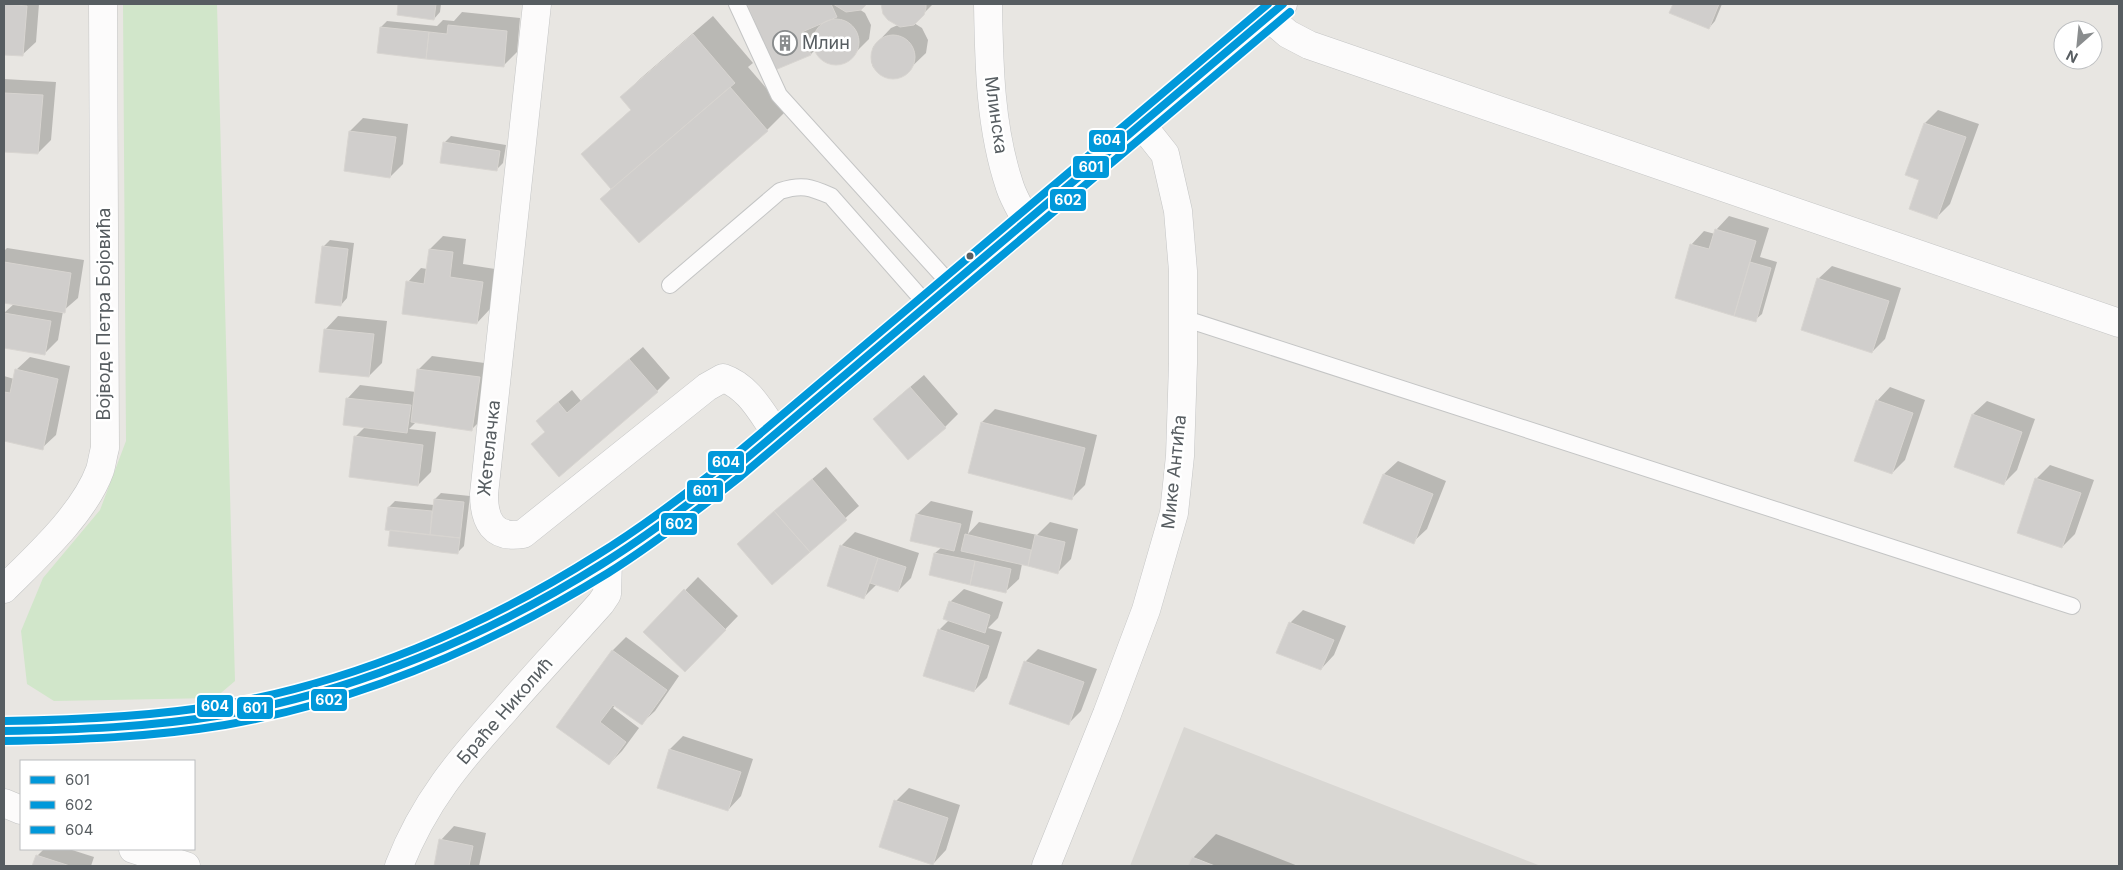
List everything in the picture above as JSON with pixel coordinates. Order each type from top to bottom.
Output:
[{"type":"street","name":"Војводе Петра Бојовића","points":[[4,589],[67,524],[88,493],[100,470],[104,448],[103,4]]},
{"type":"street","name":"Жетелачка","points":[[537,4],[484,494],[484,508],[490,525],[504,534],[523,534],[707,387],[723,378],[735,382],[745,390],[776,433]]},
{"type":"street","name":"Млинска","points":[[988,4],[992,98],[999,147],[1010,188],[1027,222]]},
{"type":"street","points":[[4,731],[126,727],[253,709],[333,688],[446,647],[557,592],[608,560],[696,498],[952,286],[1275,10],[1288,34],[1309,45],[2119,323]]},
{"type":"street","name":"Мике Антића","points":[[1046,866],[1107,714],[1146,610],[1174,513],[1180,456],[1183,271],[1176,202],[1165,154],[1142,125]]},
{"type":"street","name":"Браће Николић","points":[[399,866],[411,835],[440,787],[543,666],[601,603],[607,594],[608,560]]},
{"type":"street","points":[[4,803],[20,810]]},
{"type":"street","points":[[136,850],[186,866]]},
{"type":"lane","points":[[738,4],[778,94],[952,286]]},
{"type":"lane","points":[[670,285],[780,191],[796,186],[812,188],[831,196],[928,306]]},
{"type":"lane","points":[[1183,318],[2072,606]]},
{"type":"shaded area","points":[[1184,727],[1541,866],[1130,866]]},
{"type":"green space","points":[[123,4],[217,4],[235,681],[215,698],[54,701],[27,684],[21,631],[43,578],[100,510],[126,441]]},
{"type":"building","points":[[4,4],[27,6],[23,56],[4,55]]},
{"type":"building","points":[[398,4],[436,4],[434,20],[397,15]]},
{"type":"building","name":"Млин","points":[[747,4],[831,4],[837,17],[802,32],[811,55],[775,70]]},
{"type":"building","points":[[833,4],[867,4],[861,10],[846,12]]},
{"type":"building","points":[[881,4],[926,4],[926,8],[924,15],[914,25],[900,27],[888,20],[883,14]]},
{"type":"building","points":[[1673,4],[1719,4],[1709,29],[1669,13]]},
{"type":"building","points":[[836,19],[849,23],[855,29],[859,42],[855,55],[849,61],[836,65],[823,61],[817,55],[813,42],[817,29],[823,23]]},
{"type":"building","points":[[448,25],[507,31],[504,67],[426,59],[429,32],[447,34]]},
{"type":"building","points":[[380,27],[429,32],[426,59],[377,53]]},
{"type":"building","points":[[693,34],[735,83],[611,189],[581,154],[631,110],[620,97]]},
{"type":"building","points":[[897,35],[909,41],[914,48],[914,66],[909,73],[902,78],[889,79],[881,76],[874,69],[871,53],[874,45],[881,38]]},
{"type":"building","points":[[730,87],[768,131],[639,243],[600,199]]},
{"type":"building","points":[[4,93],[43,95],[38,154],[4,152]]},
{"type":"building","points":[[1924,123],[1966,137],[1937,219],[1909,209],[1919,180],[1905,175]]},
{"type":"building","points":[[349,131],[396,137],[390,178],[344,171]]},
{"type":"building","points":[[443,142],[500,151],[497,171],[440,163]]},
{"type":"building","points":[[1715,229],[1756,241],[1734,316],[1675,298],[1690,244],[1709,249]]},
{"type":"building","points":[[322,246],[348,249],[341,306],[315,303]]},
{"type":"building","points":[[429,249],[453,252],[450,277],[483,282],[477,324],[402,314],[406,281],[424,284]]},
{"type":"building","points":[[4,262],[71,273],[65,313],[4,303]]},
{"type":"building","points":[[1750,262],[1771,268],[1756,322],[1734,316]]},
{"type":"building","points":[[1817,278],[1889,301],[1872,353],[1801,330]]},
{"type":"building","points":[[4,313],[51,321],[45,355],[4,348]]},
{"type":"building","points":[[324,329],[374,334],[369,377],[319,372]]},
{"type":"building","points":[[629,359],[658,392],[559,477],[531,444],[545,432],[536,421],[558,402],[567,413]]},
{"type":"building","points":[[15,369],[58,379],[43,450],[4,441],[4,392],[10,393]]},
{"type":"building","points":[[417,369],[480,377],[472,431],[411,422]]},
{"type":"building","points":[[910,387],[946,428],[908,460],[873,419]]},
{"type":"building","points":[[346,398],[411,405],[407,433],[343,425]]},
{"type":"building","points":[[1876,400],[1913,413],[1892,474],[1854,461]]},
{"type":"building","points":[[1972,414],[2022,432],[2004,485],[1954,467]]},
{"type":"building","points":[[981,422],[1085,448],[1072,500],[968,473]]},
{"type":"building","points":[[354,436],[423,445],[418,486],[349,477]]},
{"type":"building","points":[[1383,474],[1433,494],[1414,544],[1363,523]]},
{"type":"building","points":[[2035,478],[2081,493],[2062,548],[2017,533]]},
{"type":"building","points":[[812,479],[847,520],[810,552],[774,511]]},
{"type":"building","points":[[434,499],[464,502],[460,538],[430,535]]},
{"type":"building","points":[[388,507],[432,511],[430,535],[385,530]]},
{"type":"building","points":[[774,511],[810,552],[772,585],[737,544]]},
{"type":"building","points":[[916,514],[961,524],[954,551],[910,541]]},
{"type":"building","points":[[390,530],[460,538],[458,554],[388,546]]},
{"type":"building","points":[[965,534],[1031,550],[1028,566],[961,551]]},
{"type":"building","points":[[1035,535],[1065,542],[1058,574],[1028,566]]},
{"type":"building","points":[[840,545],[878,558],[864,599],[827,586]]},
{"type":"building","points":[[934,553],[975,561],[970,585],[929,575]]},
{"type":"building","points":[[878,558],[906,567],[898,592],[870,583]]},
{"type":"building","points":[[975,561],[1011,569],[1006,593],[970,585]]},
{"type":"building","points":[[684,589],[726,630],[685,672],[643,632]]},
{"type":"building","points":[[949,601],[990,615],[985,633],[943,619]]},
{"type":"building","points":[[1289,622],[1334,640],[1321,670],[1276,653]]},
{"type":"building","points":[[938,629],[989,646],[974,692],[923,676]]},
{"type":"building","points":[[612,650],[667,690],[642,725],[613,705],[600,722],[626,742],[609,765],[556,727]]},
{"type":"building","points":[[1024,661],[1084,682],[1069,725],[1009,704]]},
{"type":"building","points":[[669,749],[741,772],[728,811],[657,788]]},
{"type":"building","points":[[894,800],[948,818],[933,865],[879,847]]},
{"type":"building","points":[[439,839],[473,846],[469,866],[434,866]]},
{"type":"building","points":[[36,855],[70,866],[32,866]]},
{"type":"building","points":[[1192,857],[1215,866],[1188,866]]},
{"type":"transit line","name":"604","points":[[4,721],[85,719],[140,715],[221,705],[271,695],[320,682],[416,648],[509,606],[554,581],[631,533],[729,460],[1268,4]]},
{"type":"transit line","name":"601","points":[[4,731],[86,729],[141,725],[223,715],[273,705],[371,676],[420,658],[513,615],[558,590],[637,542],[735,468],[1283,4]]},
{"type":"transit line","name":"602","points":[[4,741],[87,739],[143,735],[225,725],[276,715],[326,701],[424,667],[518,624],[564,599],[642,550],[741,476],[1290,12]]},
{"type":"place","name":"Млин","points":[[785,43]]}]
